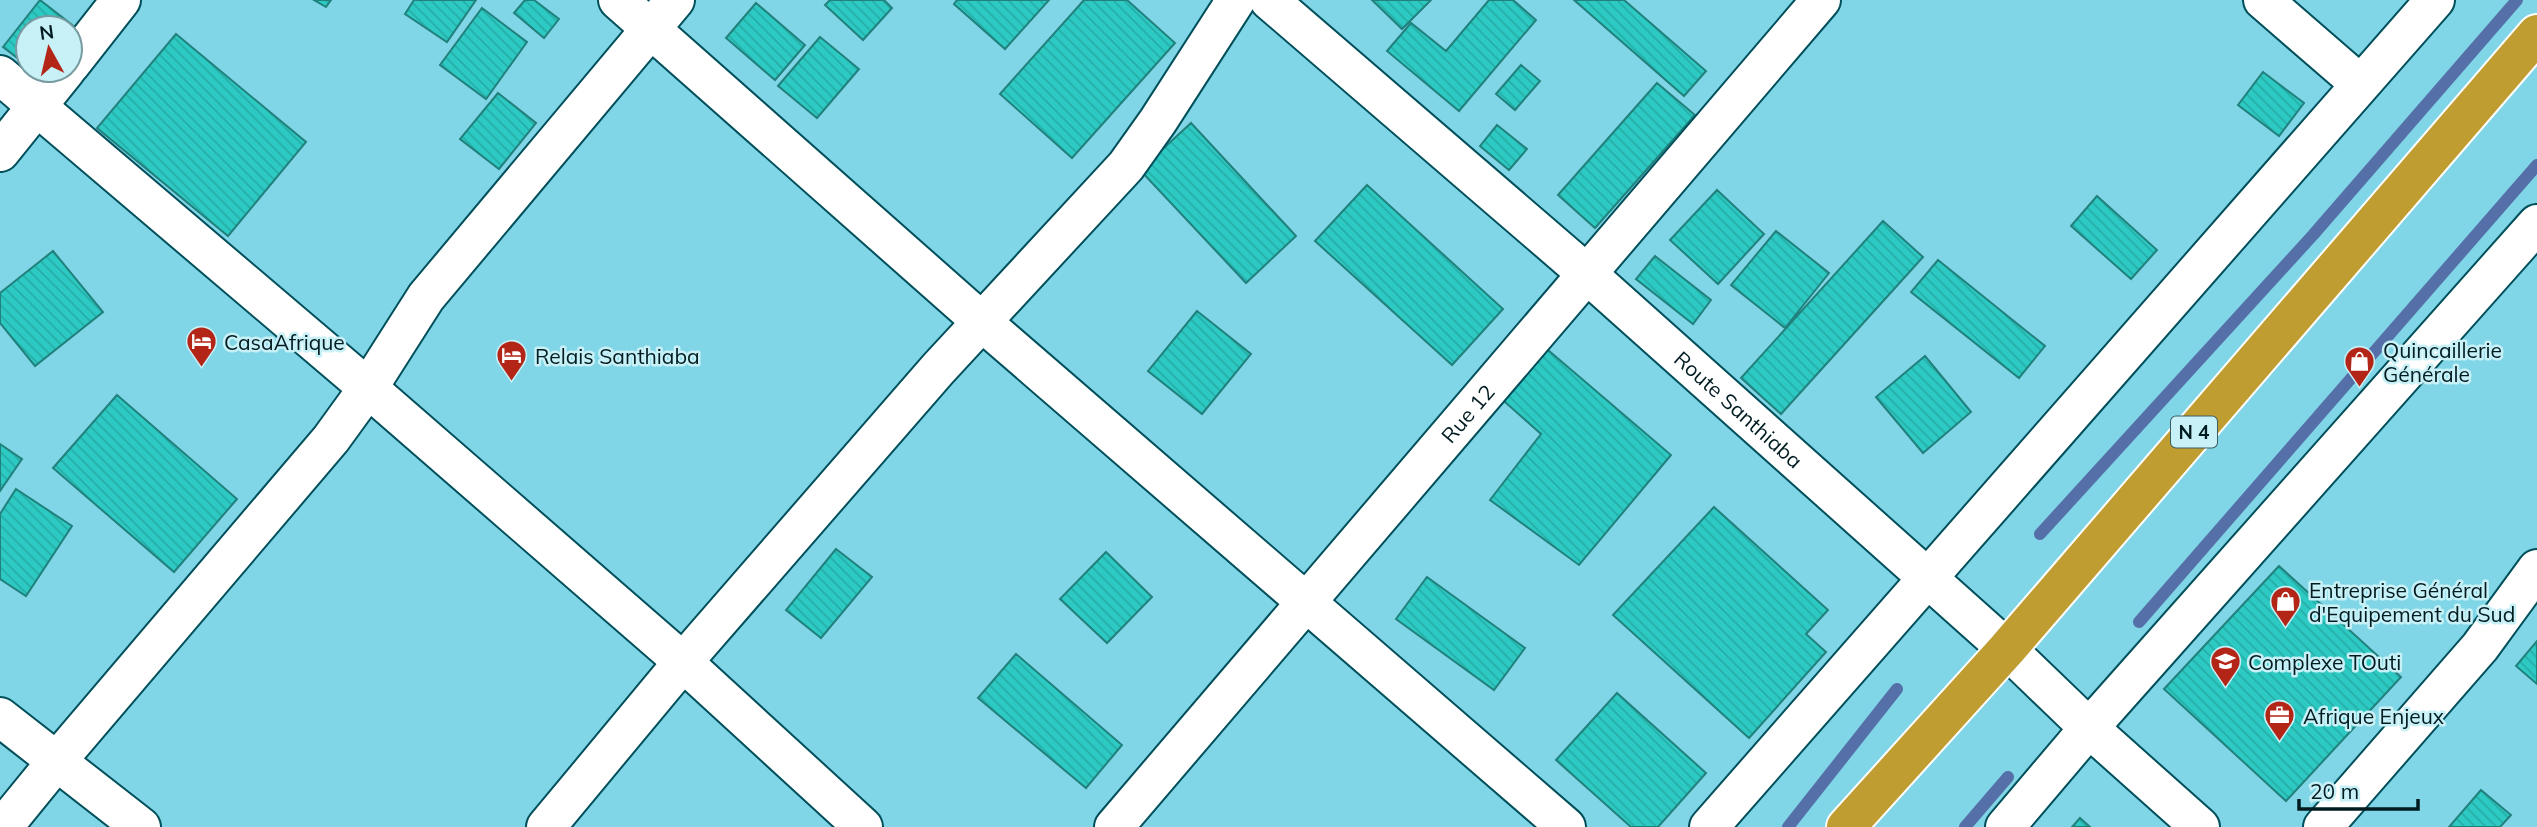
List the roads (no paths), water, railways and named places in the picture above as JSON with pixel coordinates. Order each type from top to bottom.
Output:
[{"type":"highway","name":"N 4","points":[[1846,827],[2007,649],[2537,34]]},
{"type":"street","points":[[84,47],[121,0]]},
{"type":"street","points":[[618,0],[663,14],[981,321],[1308,601],[1566,827]]},
{"type":"street","points":[[547,827],[683,662],[981,321],[1126,166],[1236,0]]},
{"type":"street","name":"Route Santhiaba","points":[[1269,0],[1586,274],[2007,649],[2089,728],[2200,827]]},
{"type":"street","name":"Rue 12","points":[[1114,827],[1822,0]]},
{"type":"street","points":[[2263,0],[2360,84]]},
{"type":"street","points":[[1709,827],[2435,0]]},
{"type":"street","points":[[3,827],[331,439],[368,388],[426,297],[663,14]]},
{"type":"street","points":[[0,75],[368,388],[683,662],[863,827]]},
{"type":"street","points":[[0,152],[55,84]]},
{"type":"street","points":[[2005,827],[2089,728],[2534,232]]},
{"type":"street","points":[[2323,827],[2480,647],[2537,569]]},
{"type":"street","points":[[0,717],[141,827]]},
{"type":"waterway","points":[[2040,534],[2313,235],[2517,0]]},
{"type":"waterway","points":[[2139,622],[2537,165]]},
{"type":"waterway","points":[[1788,827],[1897,689]]},
{"type":"waterway","points":[[1965,827],[2008,777]]},
{"type":"place","name":"CasaAfrique","points":[[201,369]]},
{"type":"place","name":"Relais Santhiaba","points":[[512,383]]},
{"type":"place","name":"Quincaillerie Générale","points":[[2360,389]]},
{"type":"place","name":"Entreprise Général d'Equipement du Sud","points":[[2286,629]]},
{"type":"place","name":"Complexe TOuti","points":[[2225,689]]},
{"type":"place","name":"Afrique Enjeux","points":[[2280,743]]}]
